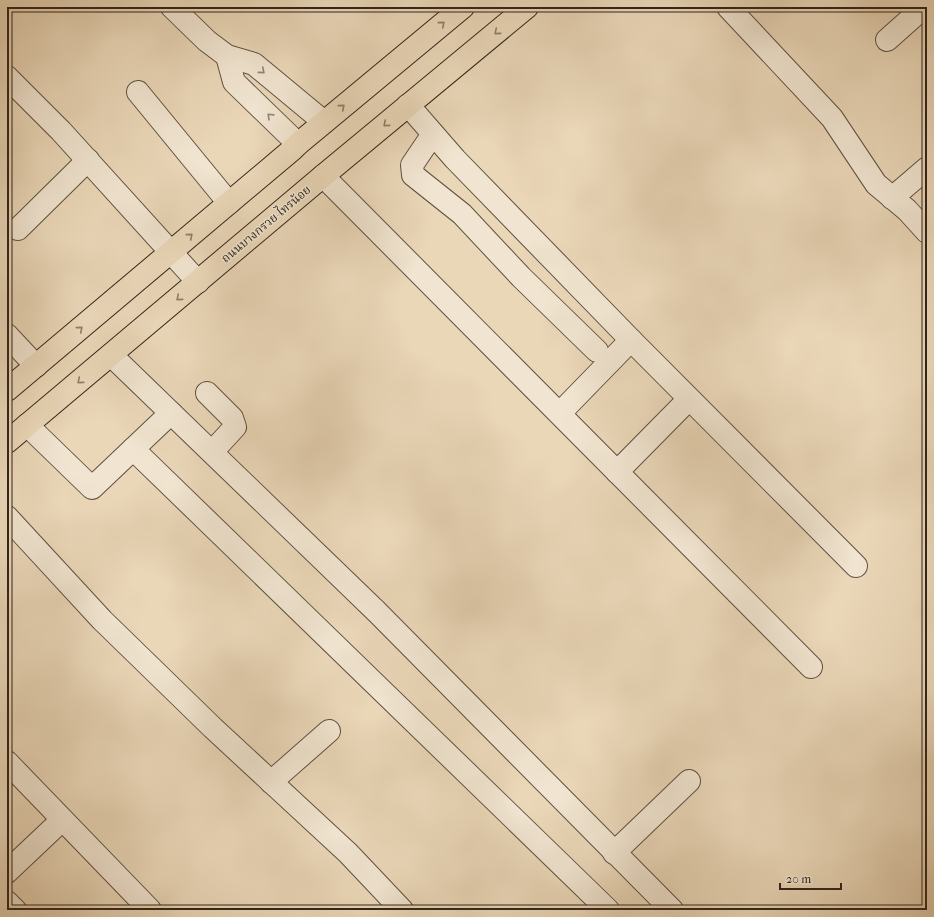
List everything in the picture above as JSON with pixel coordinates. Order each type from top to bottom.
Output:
[{"type":"main road","points":[[7,390],[324,122],[463,7]]},
{"type":"main road","name":"ถนนบางกรวย-ไทรน้อย","points":[[7,442],[526,7]]},
{"type":"street","points":[[172,7],[207,41],[227,56],[254,64],[324,122]]},
{"type":"street","points":[[728,7],[832,118],[876,184],[907,210],[927,232]]},
{"type":"street","points":[[887,40],[924,7]]},
{"type":"street","points":[[227,56],[234,82],[298,144]]},
{"type":"street","points":[[7,77],[61,131],[198,282]]},
{"type":"street","points":[[138,92],[229,203]]},
{"type":"street","points":[[408,106],[466,170],[631,340],[856,566]]},
{"type":"street","points":[[433,134],[412,165],[413,175],[462,214],[521,277],[597,350]]},
{"type":"street","points":[[18,228],[88,160]]},
{"type":"street","points":[[892,198],[927,168]]},
{"type":"street","points":[[323,176],[812,667]]},
{"type":"street","points":[[7,335],[36,366]]},
{"type":"street","points":[[560,413],[631,340]]},
{"type":"street","points":[[111,355],[377,612],[672,910]]},
{"type":"street","points":[[207,393],[232,418],[235,427],[212,452]]},
{"type":"street","points":[[617,472],[689,399]]},
{"type":"street","points":[[27,425],[92,488],[171,413]]},
{"type":"street","points":[[133,449],[608,910]]},
{"type":"street","points":[[7,517],[102,620],[214,728],[348,853],[402,910]]},
{"type":"street","points":[[272,782],[329,731]]},
{"type":"street","points":[[7,762],[150,910]]},
{"type":"street","points":[[614,853],[689,781]]},
{"type":"street","points":[[7,872],[62,820]]},
{"type":"street","points":[[7,902],[15,910]]}]
